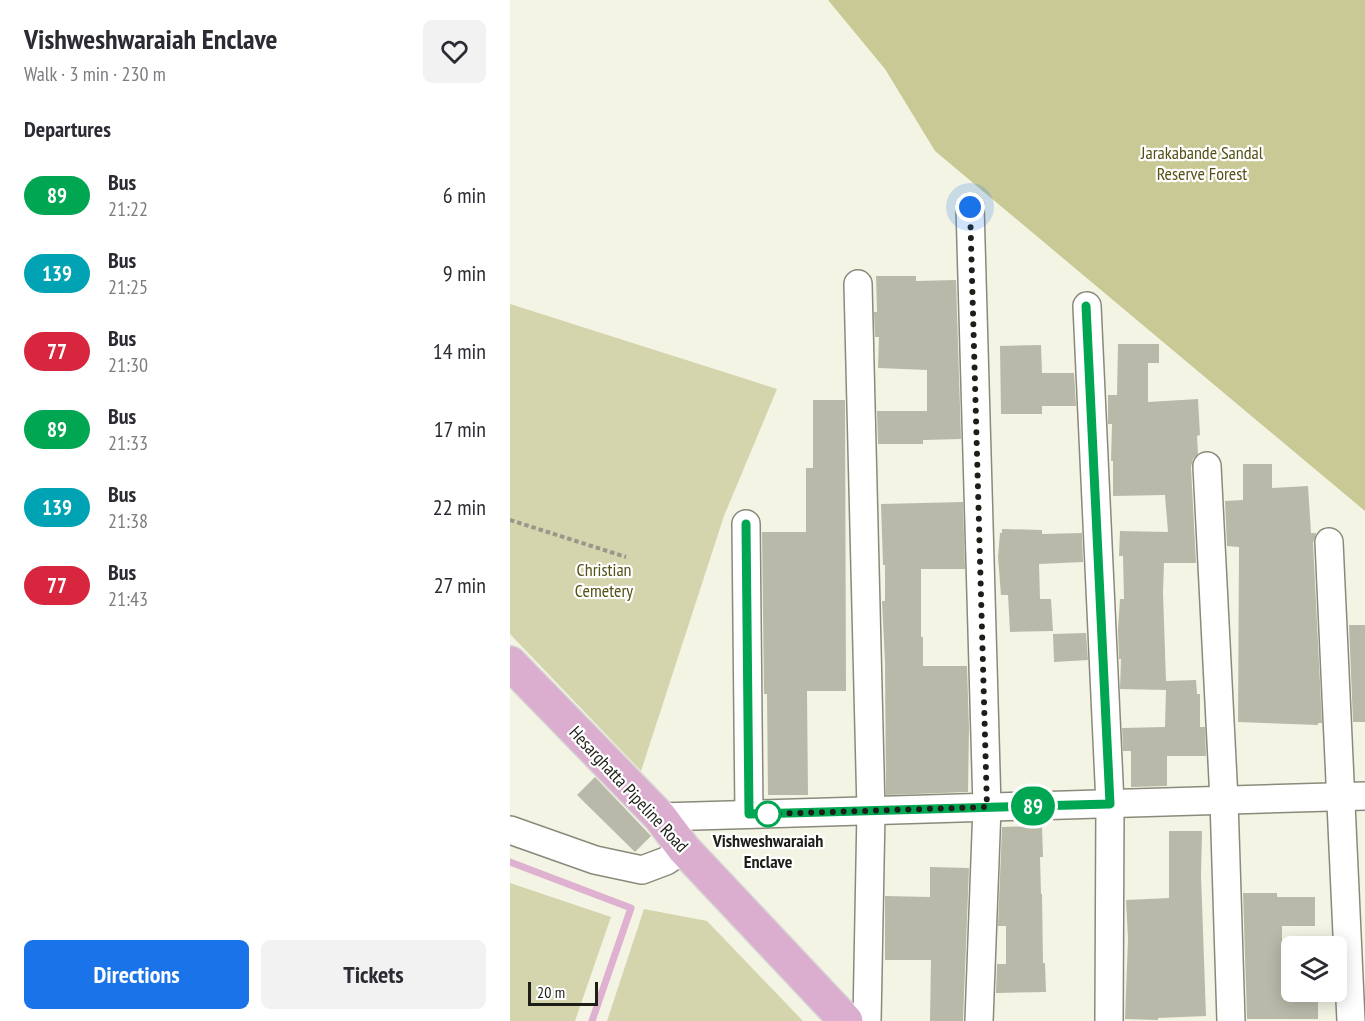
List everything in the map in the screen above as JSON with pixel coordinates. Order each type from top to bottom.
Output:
[{"type":"main road","name":"Hesarghatta Pipeline Road","points":[[510,663],[660,817],[684,849],[846,1021]]},
{"type":"street","points":[[970,207],[987,807],[979,1021]]},
{"type":"street","points":[[858,284],[871,811],[867,1021]]},
{"type":"street","points":[[1086,306],[1110,804],[1109,1021]]},
{"type":"street","points":[[1207,466],[1224,800],[1231,1021]]},
{"type":"street","points":[[746,524],[749,814]]},
{"type":"street","points":[[1329,542],[1353,796],[1351,1021]]},
{"type":"street","points":[[660,817],[1353,796]]},
{"type":"street","points":[[510,830],[595,860],[642,870],[666,861],[684,849]]},
{"type":"path","points":[[510,520],[626,557]]},
{"type":"green space","name":"Jarakabande Sandal Reserve Forest","points":[[828,0],[1365,0],[1365,511],[935,151],[885,69]]},
{"type":"green space","name":"Christian Cemetery","points":[[510,304],[777,389],[724,516],[641,771],[510,634]]},
{"type":"green space","points":[[510,883],[611,917],[575,1021],[510,1021]]},
{"type":"green space","points":[[644,909],[707,921],[803,1021],[607,1021]]},
{"type":"building","points":[[876,276],[916,276],[916,281],[956,280],[961,439],[923,440],[923,444],[878,444],[877,411],[927,411],[927,370],[878,368],[879,337],[875,337],[874,312],[877,312]]},
{"type":"building","points":[[1118,344],[1159,344],[1159,363],[1148,363],[1148,402],[1198,399],[1200,435],[1197,436],[1198,454],[1193,459],[1191,467],[1196,563],[1164,563],[1163,593],[1166,681],[1196,680],[1197,694],[1200,694],[1200,727],[1205,727],[1206,756],[1167,756],[1167,786],[1131,787],[1131,751],[1123,751],[1122,728],[1165,727],[1166,690],[1120,689],[1121,659],[1119,659],[1118,629],[1120,599],[1124,599],[1123,556],[1119,556],[1120,531],[1168,532],[1165,495],[1113,496],[1112,424],[1108,424],[1108,395],[1117,395]]},
{"type":"building","points":[[1041,345],[1042,373],[1074,373],[1076,406],[1042,406],[1042,414],[1001,414],[1000,346]]},
{"type":"building","points":[[813,400],[845,400],[846,691],[807,691],[808,795],[768,795],[762,532],[806,532],[806,468],[813,468]]},
{"type":"building","points":[[1243,464],[1272,464],[1272,488],[1308,486],[1311,533],[1316,533],[1313,543],[1322,723],[1318,725],[1238,722],[1239,547],[1227,546],[1225,501],[1243,500]]},
{"type":"building","points":[[963,502],[965,569],[921,569],[921,637],[923,637],[923,666],[967,666],[968,792],[886,795],[882,601],[885,601],[885,565],[883,565],[881,504]]},
{"type":"building","points":[[1002,529],[1042,530],[1042,534],[1082,533],[1083,562],[1039,564],[1040,599],[1051,599],[1053,631],[1010,632],[1008,595],[1001,595],[998,557]]},
{"type":"building","points":[[1349,625],[1365,625],[1365,722],[1353,722]]},
{"type":"building","points":[[1086,633],[1088,660],[1054,662],[1053,634]]},
{"type":"building","points":[[595,777],[651,836],[635,852],[577,795]]},
{"type":"building","points":[[1042,826],[1043,857],[1040,857],[1046,992],[996,993],[997,964],[1006,964],[1006,926],[998,926],[1002,827]]},
{"type":"building","points":[[1169,831],[1202,831],[1201,875],[1206,1016],[1158,1018],[1158,1020],[1125,1019],[1128,939],[1126,900],[1169,898]]},
{"type":"building","points":[[930,867],[969,868],[963,1021],[930,1021],[931,960],[885,960],[885,896],[930,897]]},
{"type":"building","points":[[1243,893],[1277,893],[1277,897],[1315,897],[1315,926],[1282,926],[1281,1002],[1318,1002],[1318,1019],[1247,1019]]},
{"type":"waterway","points":[[510,862],[631,908],[592,1021]]},
{"type":"bus line","name":"89","points":[[746,524],[749,814],[1110,804],[1086,306]]},
{"type":"place","name":"Vishweshwaraiah Enclave","points":[[768,814]]},
{"type":"route","points":[[768,814],[987,807],[970,207]]}]
